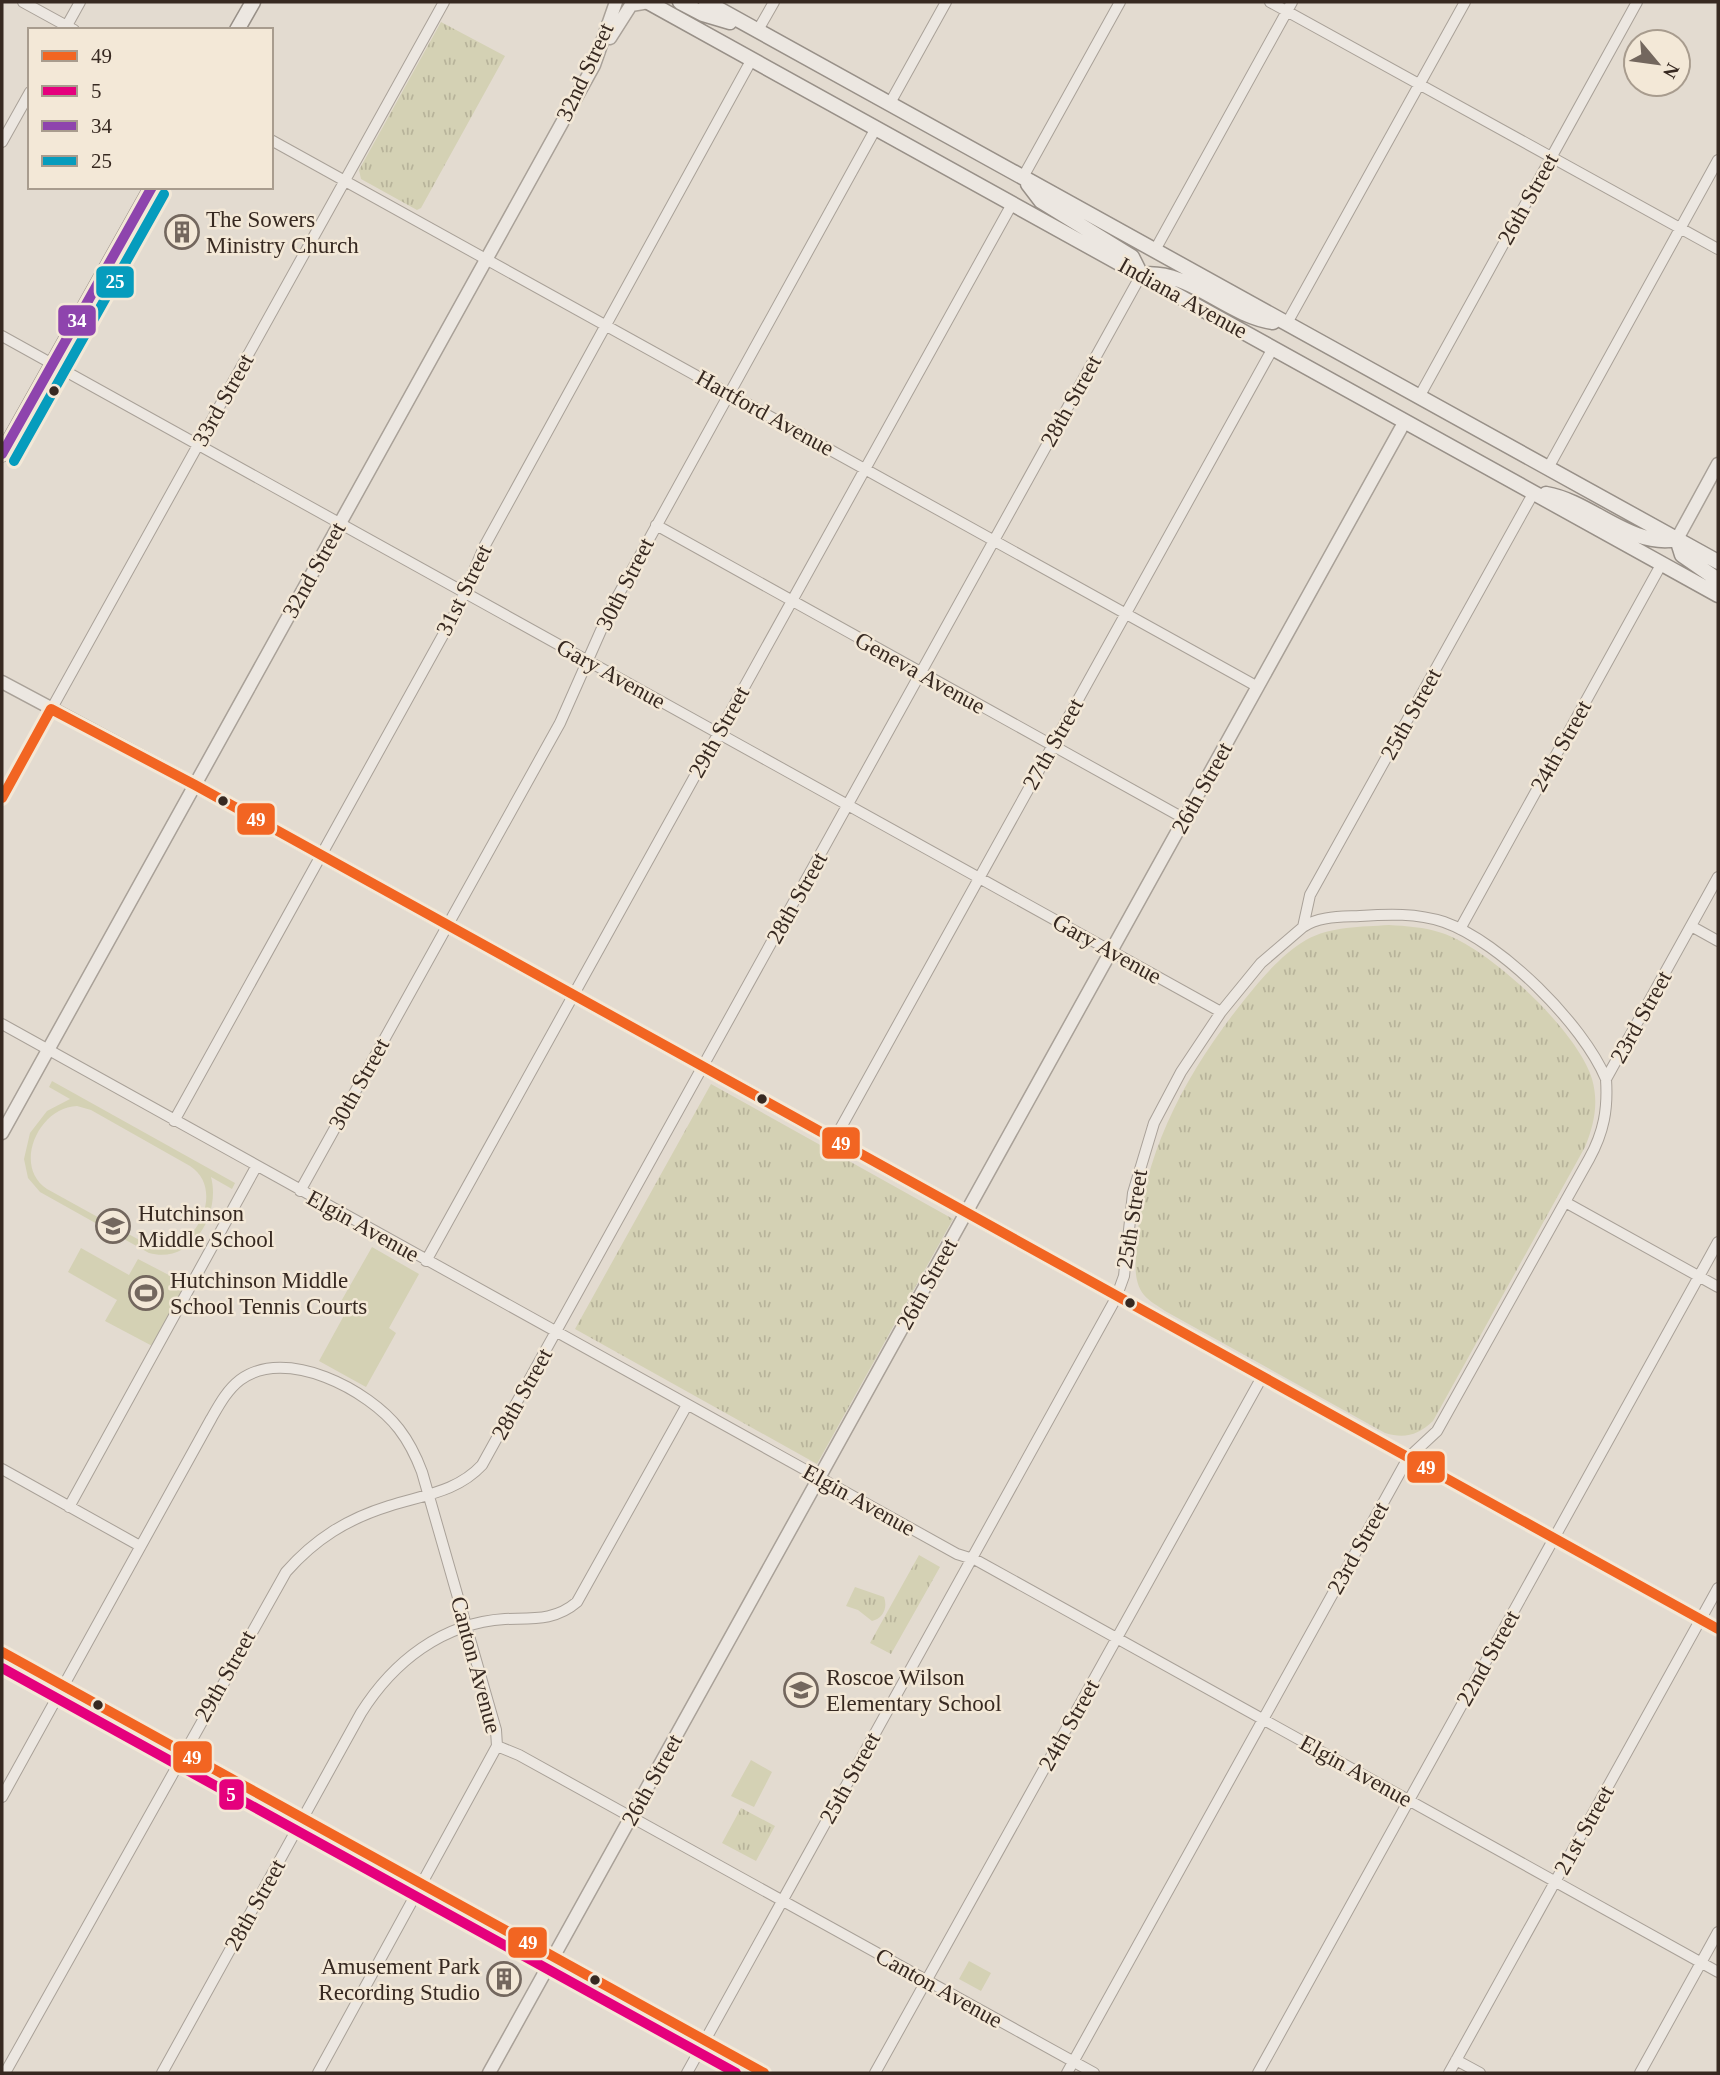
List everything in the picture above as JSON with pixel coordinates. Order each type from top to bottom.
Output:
[{"type":"main road","points":[[238,28],[253,2]]},
{"type":"main road","name":"Indiana Avenue","points":[[649,2],[1718,595]]},
{"type":"main road","points":[[680,2],[703,14],[758,30]]},
{"type":"main road","name":"Indiana Avenue","points":[[706,2],[1718,562]]},
{"type":"main road","points":[[1023,177],[1041,201],[1132,257],[1141,275],[1156,272],[1178,280],[1241,313],[1268,322],[1287,323]]},
{"type":"main road","points":[[2,454],[151,189]]},
{"type":"main road","points":[[1534,492],[1566,498],[1649,540],[1659,542],[1677,539],[1682,555],[1718,580]]},
{"type":"street","points":[[23,2],[68,28],[80,2]]},
{"type":"street","name":"33rd Street","points":[[2,799],[444,2]]},
{"type":"street","name":"32nd Street","points":[[2,1133],[594,65],[616,2]]},
{"type":"street","points":[[594,65],[631,5],[649,2]]},
{"type":"street","points":[[758,30],[774,2]]},
{"type":"street","points":[[890,103],[946,2]]},
{"type":"street","points":[[1023,177],[1119,2]]},
{"type":"street","points":[[1270,2],[1289,6],[1419,85],[1718,249]]},
{"type":"street","points":[[1287,323],[1465,2]]},
{"type":"street","name":"26th Street","points":[[1419,397],[1637,2]]},
{"type":"street","points":[[1155,250],[1289,6]]},
{"type":"street","name":"31st Street","points":[[174,1121],[464,593],[484,547],[752,59]]},
{"type":"street","points":[[2,142],[28,96]]},
{"type":"street","name":"30th Street","points":[[300,1191],[560,723],[610,610],[876,128]]},
{"type":"street","name":"Hartford Avenue","points":[[273,141],[1258,687]]},
{"type":"street","points":[[1548,468],[1718,160]]},
{"type":"street","name":"29th Street","points":[[426,1261],[1013,204]]},
{"type":"street","name":"28th Street","points":[[428,1494],[468,1479],[482,1465],[1141,275]]},
{"type":"street","name":"Gary Avenue","points":[[2,336],[1221,1012]]},
{"type":"street","name":"27th Street","points":[[834,1140],[1273,348]]},
{"type":"street","name":"26th Street","points":[[489,2073],[1405,421]]},
{"type":"street","points":[[1677,539],[1718,464]]},
{"type":"street","name":"25th Street","points":[[687,2073],[1116,1297],[1124,1276],[1133,1193],[1143,1155],[1181,1072],[1221,1012],[1261,963],[1303,928],[1310,895],[1534,492]]},
{"type":"street","name":"Geneva Avenue","points":[[656,525],[1185,819]]},
{"type":"street","name":"24th Street","points":[[1460,929],[1662,563]]},
{"type":"street","points":[[2,682],[195,786],[1718,1629]]},
{"type":"street","name":"23rd Street","points":[[1067,2073],[1408,1458],[1437,1431],[1565,1202],[1603,1130],[1607,1113],[1606,1079],[1718,877]]},
{"type":"street","points":[[1303,928],[1315,921],[1332,918],[1387,914],[1425,917],[1460,929],[1495,951],[1538,989],[1593,1052],[1606,1079]]},
{"type":"street","points":[[1691,926],[1718,941]]},
{"type":"street","name":"Elgin Avenue","points":[[2,1024],[819,1479],[1117,1638],[1718,1972]]},
{"type":"street","points":[[69,1507],[257,1167]]},
{"type":"street","points":[[1565,1202],[1718,1287]]},
{"type":"street","name":"22nd Street","points":[[1258,2073],[1718,1242]]},
{"type":"street","name":"Canton Avenue","points":[[140,1546],[211,1419],[224,1398],[241,1379],[260,1371],[288,1367],[325,1377],[359,1396],[398,1428],[416,1454],[467,1625],[496,1730],[497,1746],[519,1755],[1094,2073]]},
{"type":"street","name":"24th Street","points":[[875,2073],[1262,1377]]},
{"type":"street","points":[[467,1625],[553,1616],[577,1602],[688,1405]]},
{"type":"street","points":[[2,1469],[140,1546],[2,1797]]},
{"type":"street","name":"29th Street","points":[[5,2073],[273,1590],[302,1554],[319,1539],[363,1515],[428,1494]]},
{"type":"street","name":"21st Street","points":[[1449,2073],[1718,1588]]},
{"type":"street","name":"28th Street","points":[[162,2073],[361,1713],[385,1678],[422,1648],[467,1625]]},
{"type":"street","points":[[2,1652],[764,2073]]},
{"type":"street","points":[[318,2073],[497,1746]]},
{"type":"street","points":[[1640,2073],[1718,1932]]},
{"type":"street","points":[[1456,2060],[1480,2073]]},
{"type":"green space","points":[[441,22],[505,56],[421,208],[417,210],[361,179],[359,170]]},
{"type":"green space","points":[[1389,925],[1442,933],[1483,955],[1506,973],[1551,1016],[1569,1038],[1592,1079],[1595,1097],[1593,1122],[1585,1147],[1433,1421],[1422,1430],[1405,1436],[1385,1433],[1165,1311],[1144,1295],[1136,1270],[1141,1209],[1159,1144],[1187,1083],[1224,1026],[1273,967],[1306,940],[1336,930]]},
{"type":"green space","points":[[52,1081],[235,1183],[232,1189],[211,1177],[212,1206],[200,1233],[190,1244],[164,1255],[149,1253],[40,1192],[28,1178],[24,1159],[30,1133],[47,1111],[70,1099],[49,1087]],"holes":[[[77,1106],[91,1110],[190,1166],[201,1177],[206,1190],[201,1220],[181,1243],[167,1248],[152,1247],[47,1189],[37,1179],[31,1153],[42,1127],[51,1116],[63,1109]]]},
{"type":"green space","points":[[711,1084],[953,1219],[817,1464],[575,1329]]},
{"type":"green space","points":[[372,1247],[419,1274],[389,1328],[396,1333],[366,1387],[319,1361],[347,1310],[339,1305]]},
{"type":"green space","name":"Hutchinson Middle School Tennis Courts","points":[[81,1248],[129,1275],[138,1259],[190,1286],[156,1348],[105,1321],[117,1300],[68,1272]]},
{"type":"green space","points":[[919,1555],[940,1567],[891,1654],[870,1643]]},
{"type":"green space","points":[[855,1587],[884,1597],[885,1609],[879,1618],[872,1621],[858,1610],[846,1606]]},
{"type":"green space","points":[[751,1760],[772,1772],[754,1807],[731,1796]]},
{"type":"green space","points":[[741,1808],[775,1826],[756,1861],[722,1843]]},
{"type":"green space","points":[[969,1961],[991,1973],[981,1991],[959,1979]]},
{"type":"transit line","name":"34","points":[[2,454],[151,189]]},
{"type":"transit line","name":"25","points":[[14,461],[164,194]]},
{"type":"transit line","name":"49","points":[[2,798],[51,709],[195,785],[1718,1629]]},
{"type":"transit line","name":"49","points":[[2,1652],[764,2073]]},
{"type":"transit line","name":"5","points":[[2,1668],[736,2073]]},
{"type":"place","name":"The Sowers Ministry Church","points":[[182,232]]},
{"type":"place","name":"Hutchinson Middle School","points":[[113,1226]]},
{"type":"place","name":"Hutchinson Middle School Tennis Courts","points":[[146,1293]]},
{"type":"place","name":"Roscoe Wilson Elementary School","points":[[801,1690]]},
{"type":"place","name":"Amusement Park Recording Studio","points":[[504,1979]]}]
